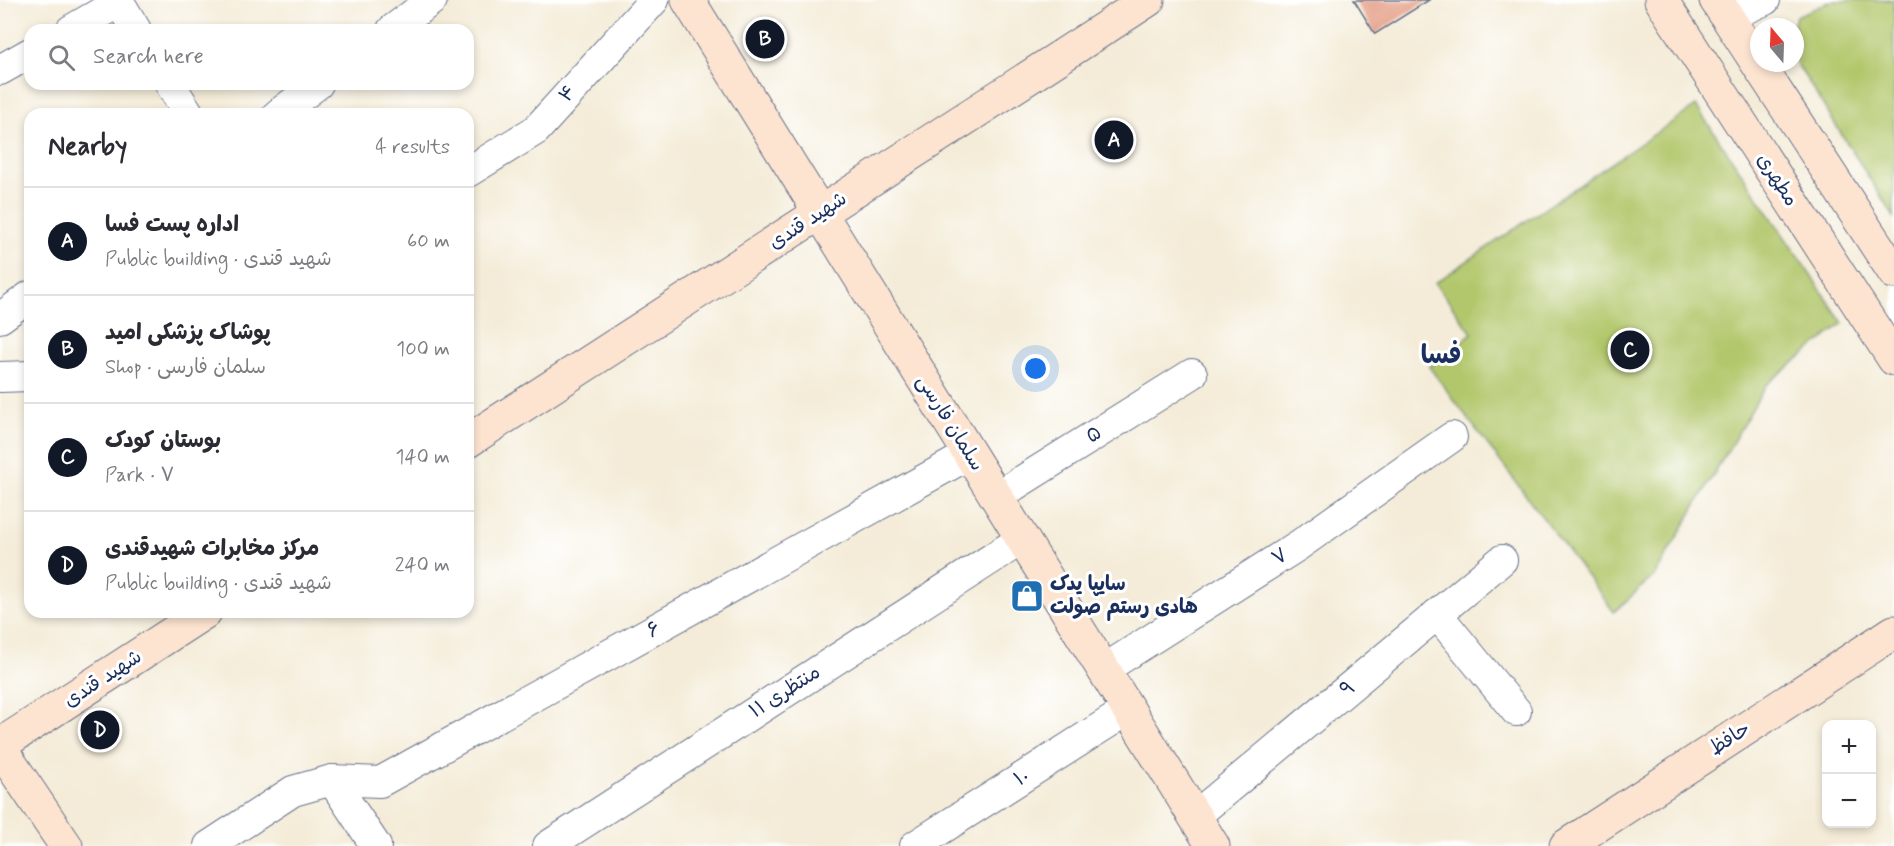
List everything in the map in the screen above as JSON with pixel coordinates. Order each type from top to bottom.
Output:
[{"type":"street","points":[[400,24],[432,0]]},
{"type":"street","name":"۴","points":[[474,168],[536,130],[654,0]]},
{"type":"street","name":"سلمان فارسی","points":[[688,0],[1213,846]]},
{"type":"street","name":"شهید قندی","points":[[474,437],[1148,0]]},
{"type":"street","name":"مطهری","points":[[1661,0],[1894,359]]},
{"type":"street","points":[[1765,0],[1722,8],[1894,272]]},
{"type":"street","points":[[81,24],[118,1],[132,24]]},
{"type":"street","points":[[0,70],[24,56]]},
{"type":"street","points":[[174,90],[185,108]]},
{"type":"street","points":[[286,108],[310,90]]},
{"type":"street","points":[[0,318],[24,300]]},
{"type":"street","name":"۵","points":[[996,497],[1192,374]]},
{"type":"street","points":[[0,377],[24,376]]},
{"type":"street","name":"۷","points":[[1103,670],[1299,545],[1452,436]]},
{"type":"street","name":"۶","points":[[209,846],[293,791],[332,780],[380,782],[970,454]]},
{"type":"street","name":"منتظری ۱۱","points":[[548,846],[1022,539]]},
{"type":"street","name":"۹","points":[[1194,817],[1502,560]]},
{"type":"street","points":[[1437,614],[1516,711]]},
{"type":"street","name":"شهید قندی","points":[[0,746],[196,618]]},
{"type":"street","name":"حافظ","points":[[1566,846],[1894,632]]},
{"type":"street","name":"۱۰","points":[[915,846],[1128,710]]},
{"type":"street","points":[[0,746],[66,846]]},
{"type":"street","points":[[332,780],[376,846]]},
{"type":"green space","points":[[1834,0],[1894,0],[1894,217],[1802,72],[1804,72],[1804,18],[1795,18]]},
{"type":"green space","points":[[1696,106],[1843,323],[1766,385],[1655,575],[1614,612],[1429,367],[1472,333],[1435,283]]},
{"type":"building","points":[[1354,0],[1429,0],[1375,34]]},
{"type":"place","name":"پوشاک پزشکی امید","points":[[765,39]]},
{"type":"place","name":"اداره پست فسا","points":[[1114,140]]},
{"type":"place","name":"بوستان کودک","points":[[1630,350]]},
{"type":"place","name":"سایپا یدک هادی رستم صولت","points":[[1027,596]]},
{"type":"place","name":"مرکز مخابرات شهیدقندی","points":[[100,730]]},
{"type":"district","name":"فسا","points":[[1441,356]]}]
